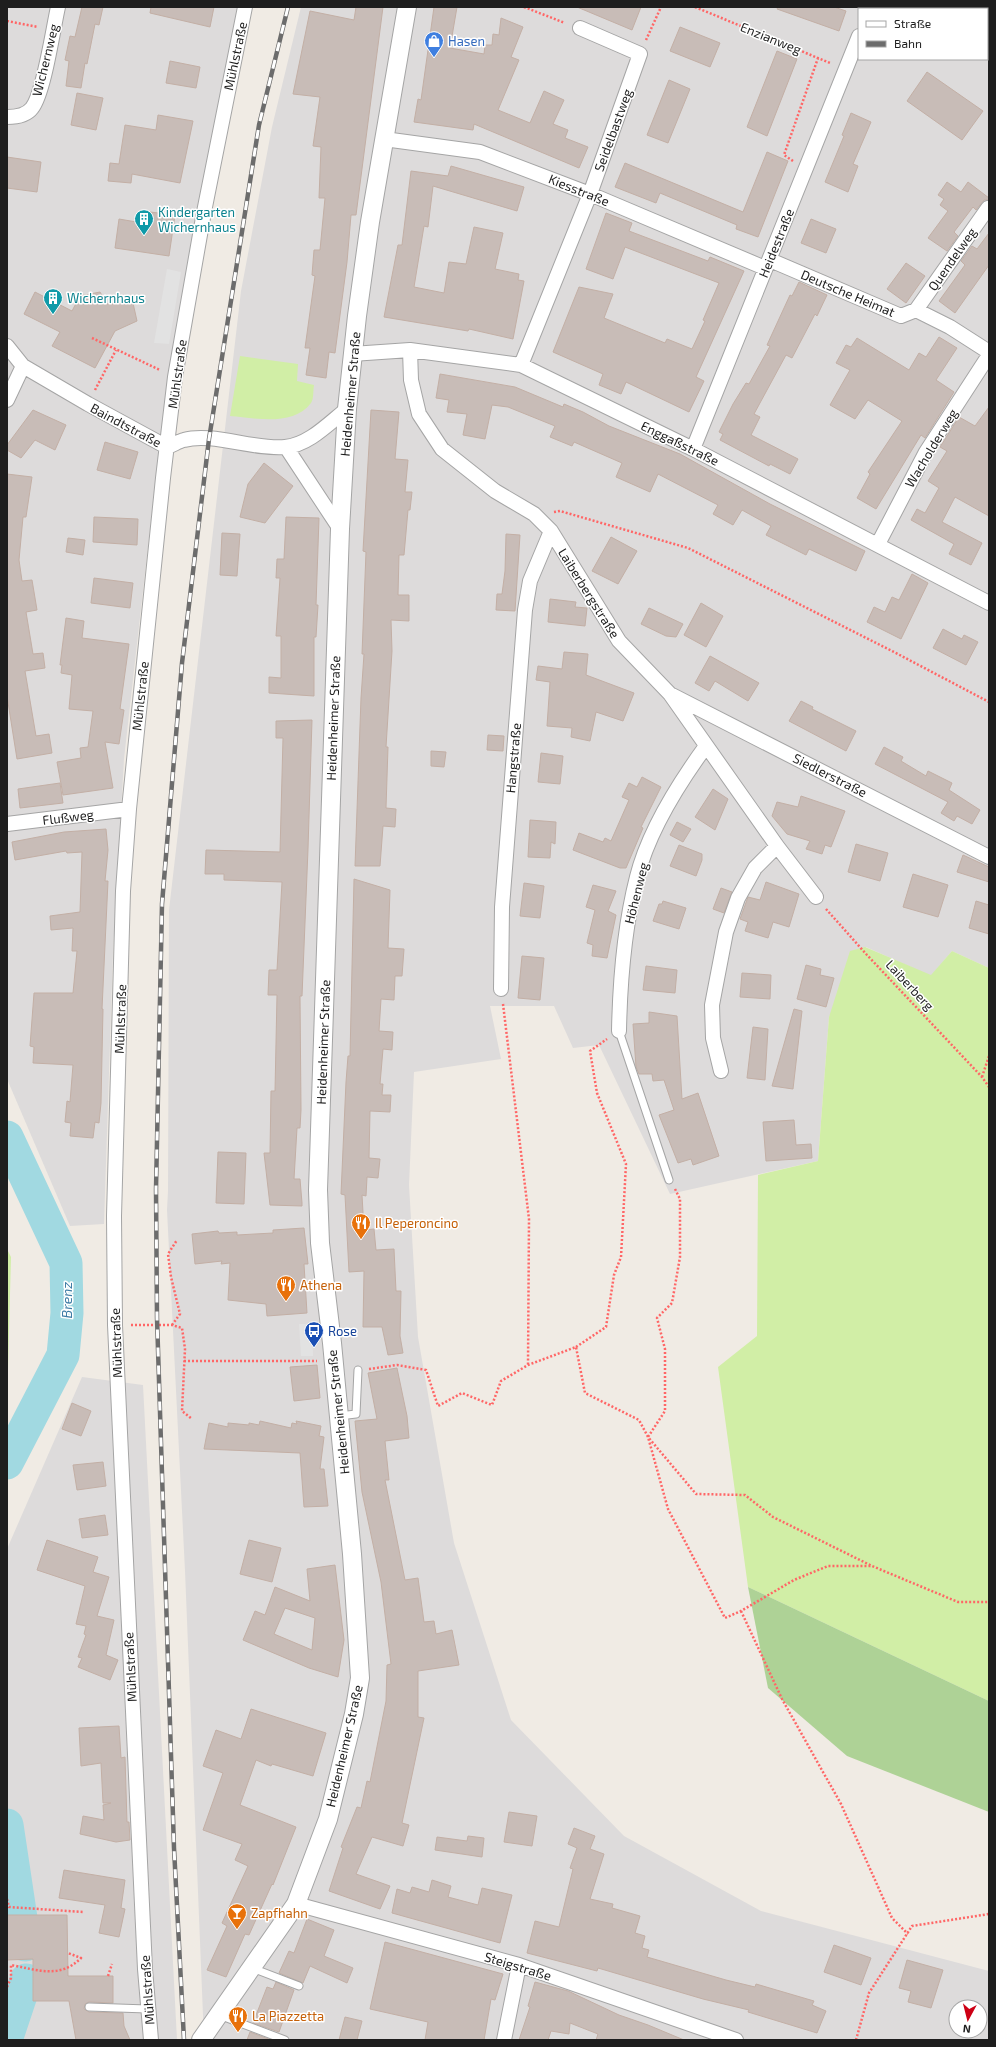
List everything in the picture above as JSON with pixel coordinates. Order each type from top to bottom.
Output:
[{"type":"street","name":"Wichernweg","points":[[7,117],[20,117],[32,109],[39,93],[58,7]]},
{"type":"street","name":"Mühlstraße","points":[[151,2040],[147,2008],[115,1325],[114,1208],[123,891],[129,810],[175,377],[204,212],[245,7]]},
{"type":"street","name":"Heidenheimer Straße","points":[[201,2040],[296,1904],[328,1819],[354,1714],[360,1678],[352,1554],[320,1243],[318,1190],[340,529],[346,409],[369,230],[407,7]]},
{"type":"street","points":[[580,28],[640,54]]},
{"type":"street","name":"Heidestraße","points":[[693,449],[858,39]]},
{"type":"street","name":"Seidelbastweg","points":[[521,365],[590,194],[640,54]]},
{"type":"street","name":"Kiesstraße","points":[[384,139],[480,152],[767,264]]},
{"type":"street","name":"Quendelweg","points":[[916,310],[988,208]]},
{"type":"street","name":"Deutsche Heimat","points":[[767,264],[901,316],[916,310],[950,327],[989,352]]},
{"type":"street","name":"Baindtstraße","points":[[7,346],[24,366],[88,404],[167,447],[185,440],[209,439],[248,445],[286,447],[312,437],[346,409]]},
{"type":"street","name":"Enggaßstraße","points":[[352,354],[410,350],[521,365],[693,449],[989,603]]},
{"type":"street","name":"Laiberbergstraße","points":[[410,350],[411,380],[419,414],[442,450],[495,491],[534,514],[551,531],[619,641],[670,694],[777,846],[816,897]]},
{"type":"street","name":"Wacholderweg","points":[[878,544],[926,452],[989,355]]},
{"type":"street","points":[[7,400],[24,366]]},
{"type":"street","points":[[286,447],[340,529]]},
{"type":"street","name":"Hangstraße","points":[[501,989],[502,906],[525,610],[530,581],[551,531]]},
{"type":"street","name":"Siedlerstraße","points":[[670,694],[989,856]]},
{"type":"street","name":"Höhenweg","points":[[619,1031],[620,973],[626,930],[637,876],[655,830],[682,778],[706,746]]},
{"type":"street","name":"Flußweg","points":[[7,824],[129,810]]},
{"type":"street","points":[[721,1071],[713,1038],[712,1005],[726,932],[738,898],[756,868],[777,846]]},
{"type":"street","name":"Steigstraße","points":[[296,1904],[519,1965],[736,2040]]},
{"type":"street","points":[[504,2040],[519,1965]]},
{"type":"lane","points":[[619,1031],[669,1180]]},
{"type":"lane","points":[[339,1416],[356,1414],[358,1370]]},
{"type":"lane","points":[[252,1968],[299,1986]]},
{"type":"lane","points":[[89,2007],[147,2008]]},
{"type":"lane","points":[[219,2015],[285,2040]]},
{"type":"path","points":[[524,7],[580,28]]},
{"type":"path","points":[[640,54],[661,7]]},
{"type":"path","name":"Enzianweg","points":[[695,7],[846,70]]},
{"type":"path","points":[[7,21],[53,30]]},
{"type":"path","points":[[805,168],[784,155],[818,58]]},
{"type":"path","points":[[92,338],[175,377]]},
{"type":"path","points":[[88,404],[116,350]]},
{"type":"path","points":[[534,514],[560,511],[688,548],[894,652],[989,702]]},
{"type":"path","name":"Laiberberg","points":[[816,897],[867,955],[982,1077],[989,1087]]},
{"type":"path","points":[[501,989],[529,1219],[528,1365]]},
{"type":"path","points":[[358,1370],[397,1365],[426,1370],[438,1406],[462,1393],[492,1405],[500,1381],[528,1365],[576,1347],[606,1327],[614,1275],[621,1257],[626,1164],[597,1093],[590,1051]]},
{"type":"path","points":[[982,1077],[989,1056]]},
{"type":"path","points":[[669,1180],[680,1198],[680,1257],[672,1303],[657,1318],[665,1349],[664,1411],[648,1437],[668,1509],[725,1618],[741,1611],[794,1580],[828,1566],[872,1566]]},
{"type":"path","points":[[172,1325],[180,1314],[171,1277],[168,1254],[177,1240]]},
{"type":"path","points":[[115,1325],[172,1325],[182,1328],[184,1361],[182,1411],[192,1419]]},
{"type":"path","points":[[576,1347],[585,1393],[639,1420],[648,1437],[696,1494],[746,1495],[773,1517],[872,1566],[958,1602],[989,1602]]},
{"type":"path","points":[[184,1361],[300,1361]]},
{"type":"path","points":[[741,1611],[782,1699],[841,1804],[892,1918],[908,1934]]},
{"type":"path","points":[[7,1899],[9,1907],[83,1912]]},
{"type":"path","points":[[856,2040],[869,1993],[912,1926],[989,1914]]},
{"type":"path","points":[[7,1987],[11,1978],[11,1965],[57,1971],[71,1968],[82,1958],[68,1953]]},
{"type":"path","points":[[108,1976],[112,1964]]},
{"type":"shaded area","points":[[7,7],[246,7],[158,458],[124,759],[113,952],[104,1224],[70,1226],[7,1079]]},
{"type":"shaded area","points":[[301,7],[989,7],[989,968],[952,951],[931,976],[866,947],[829,1017],[818,1161],[670,1194],[599,1045],[573,1048],[554,1006],[490,1006],[501,1059],[414,1072],[409,1185],[418,1337],[454,1543],[511,1720],[624,1836],[761,1911],[989,1971],[989,2040],[204,2040],[185,1571],[167,1210],[169,910],[241,291],[272,127]]},
{"type":"shaded area","points":[[167,269],[181,272],[169,344],[154,343]]},
{"type":"shaded area","points":[[299,1324],[312,1324],[313,1356],[301,1356]]},
{"type":"shaded area","points":[[82,1377],[143,1385],[177,2040],[7,2040],[7,1844],[11,1843],[7,1817],[7,1549]]},
{"type":"green space","points":[[240,356],[298,364],[297,381],[314,385],[311,403],[303,411],[284,418],[262,419],[230,416]]},
{"type":"green space","points":[[865,947],[931,975],[952,951],[989,968],[989,1701],[748,1587],[718,1367],[757,1336],[758,1175],[818,1161],[829,1017],[850,951]]},
{"type":"green space","points":[[7,1249],[11,1257],[7,1407]]},
{"type":"green space","points":[[748,1587],[989,1701],[989,1812],[847,1756],[768,1688]]},
{"type":"water","points":[[20,1998],[23,2008],[15,2040],[7,2040],[6,2016],[10,2006]]},
{"type":"building","points":[[82,7],[103,7],[99,25],[95,24],[87,64],[85,63],[81,88],[66,86],[69,61],[65,60],[70,36],[75,37]]},
{"type":"building","points":[[151,7],[214,7],[210,27],[150,13]]},
{"type":"building","points":[[356,7],[383,7],[356,215],[351,215],[347,262],[335,353],[329,352],[326,378],[306,375],[310,348],[305,348],[315,276],[312,275],[314,250],[320,250],[325,198],[319,198],[321,147],[313,146],[320,97],[293,94],[310,11],[354,20]]},
{"type":"building","points":[[434,7],[457,7],[450,48],[484,54],[485,45],[492,45],[493,34],[499,35],[501,18],[523,27],[511,57],[519,60],[498,110],[530,123],[544,91],[564,100],[553,124],[568,130],[565,138],[588,147],[579,168],[474,124],[473,130],[414,122],[418,99],[421,100]]},
{"type":"building","points":[[577,7],[641,7],[632,30]]},
{"type":"building","points":[[778,7],[834,7],[846,11],[839,31],[777,9]]},
{"type":"building","points":[[680,27],[720,43],[710,67],[670,51]]},
{"type":"building","points":[[777,51],[797,59],[767,136],[747,127]]},
{"type":"building","points":[[170,61],[200,67],[196,88],[166,83]]},
{"type":"building","points":[[927,72],[983,111],[962,140],[907,101]]},
{"type":"building","points":[[669,80],[690,89],[668,143],[647,135]]},
{"type":"building","points":[[77,93],[103,98],[96,130],[71,125]]},
{"type":"building","points":[[851,113],[871,122],[853,164],[858,166],[848,192],[825,182],[844,136],[842,135]]},
{"type":"building","points":[[158,115],[193,121],[180,183],[132,174],[131,183],[108,181],[110,163],[119,164],[125,125],[156,130]]},
{"type":"building","points":[[767,152],[788,161],[758,237],[736,229],[737,225],[660,193],[656,203],[615,187],[625,163],[743,212]]},
{"type":"building","points":[[7,157],[41,162],[37,192],[7,188]]},
{"type":"building","points":[[451,166],[524,187],[517,211],[433,186],[428,227],[424,226],[414,287],[444,293],[449,262],[466,264],[474,227],[503,233],[495,269],[519,274],[518,280],[524,281],[513,339],[469,329],[468,331],[384,317],[398,245],[402,245],[411,171],[448,176]]},
{"type":"building","points":[[947,182],[961,192],[968,182],[989,198],[989,200],[984,200],[976,210],[973,207],[954,232],[958,236],[947,251],[928,238],[948,211],[940,205],[944,199],[938,195]]},
{"type":"building","name":"Kindergarten Wichernhaus","points":[[150,212],[175,215],[169,256],[115,248],[119,219],[148,224]]},
{"type":"building","points":[[606,213],[632,223],[629,231],[708,261],[710,257],[744,271],[696,377],[704,381],[689,412],[626,382],[621,394],[599,385],[603,374],[553,352],[579,287],[613,294],[604,318],[665,343],[667,339],[692,349],[705,321],[703,320],[719,283],[625,247],[613,279],[586,269]]},
{"type":"building","points":[[811,219],[836,229],[826,253],[801,243]]},
{"type":"building","points":[[989,233],[989,265],[955,313],[939,301],[965,265],[961,261],[972,246],[977,249]]},
{"type":"building","points":[[906,263],[925,276],[906,303],[887,289]]},
{"type":"building","points":[[799,282],[827,295],[817,316],[815,314],[792,358],[786,355],[754,414],[760,417],[751,435],[798,459],[790,474],[770,464],[769,466],[720,440],[723,434],[719,432],[733,404],[746,383],[749,384],[770,346],[767,345],[790,295],[792,296]]},
{"type":"building","points":[[35,292],[72,311],[80,296],[100,292],[107,304],[133,303],[137,321],[115,331],[95,368],[52,346],[60,332],[24,314]]},
{"type":"building","points":[[939,337],[957,348],[936,380],[954,392],[925,438],[921,435],[876,509],[857,498],[870,474],[868,472],[902,421],[868,400],[855,419],[830,405],[850,370],[836,363],[846,345],[851,347],[857,338],[909,370],[919,353],[926,357]]},
{"type":"building","points":[[440,374],[515,387],[563,407],[564,404],[609,426],[680,454],[770,504],[865,551],[856,571],[809,549],[806,555],[766,535],[771,526],[742,510],[733,525],[713,514],[718,505],[658,474],[650,492],[616,477],[622,463],[574,442],[572,446],[550,437],[555,426],[508,407],[492,405],[485,439],[463,435],[467,414],[447,412],[449,400],[436,398]]},
{"type":"building","points":[[989,407],[989,516],[955,497],[942,522],[982,543],[971,565],[949,554],[954,544],[911,520],[917,509],[925,513],[939,488],[928,481],[947,451],[940,447],[959,417],[975,426]]},
{"type":"building","points":[[33,410],[66,425],[55,450],[35,440],[21,458],[7,450],[7,445]]},
{"type":"building","points":[[371,410],[399,412],[395,459],[408,460],[405,492],[412,492],[410,510],[408,510],[404,555],[399,555],[398,595],[409,595],[409,621],[391,620],[392,651],[386,747],[388,747],[386,808],[396,809],[395,827],[383,826],[380,866],[355,866],[364,654],[362,654],[366,552],[363,551]]},
{"type":"building","points":[[105,442],[138,452],[130,479],[97,470]]},
{"type":"building","points":[[264,463],[293,486],[265,523],[240,517],[248,484]]},
{"type":"building","points":[[7,474],[32,477],[26,517],[23,517],[19,560],[22,581],[32,580],[37,610],[26,612],[33,654],[43,653],[45,668],[25,671],[36,736],[49,734],[52,753],[17,759],[7,696]]},
{"type":"building","points":[[94,517],[138,519],[137,545],[93,542]]},
{"type":"building","points":[[286,517],[319,518],[316,605],[318,605],[316,637],[314,637],[314,696],[269,693],[269,677],[281,678],[281,636],[276,636],[280,578],[276,578],[277,559],[284,559]]},
{"type":"building","points":[[222,533],[240,534],[237,576],[220,575]]},
{"type":"building","points":[[506,534],[520,535],[515,611],[496,610],[497,594],[502,594],[505,571]]},
{"type":"building","points":[[611,537],[637,551],[618,584],[592,571]]},
{"type":"building","points":[[68,538],[85,540],[83,555],[66,552]]},
{"type":"building","points":[[912,574],[928,583],[901,639],[867,622],[874,607],[885,612],[892,597],[899,600]]},
{"type":"building","points":[[94,578],[133,583],[130,608],[91,603]]},
{"type":"building","points":[[550,599],[576,602],[575,607],[587,608],[585,626],[548,622]]},
{"type":"building","points":[[701,603],[723,616],[706,647],[684,635]]},
{"type":"building","points":[[649,608],[683,624],[676,637],[666,636],[641,624]]},
{"type":"building","points":[[66,618],[84,621],[82,638],[129,644],[120,709],[124,710],[119,744],[105,742],[113,788],[63,795],[57,762],[81,758],[80,748],[88,747],[93,711],[69,709],[72,675],[61,673],[62,665],[60,665]]},
{"type":"building","points":[[943,629],[962,639],[964,635],[978,642],[966,665],[933,648]]},
{"type":"building","points":[[564,652],[588,654],[586,675],[634,693],[623,721],[596,712],[590,741],[571,737],[572,728],[547,726],[550,682],[536,680],[538,666],[562,669]]},
{"type":"building","points":[[710,656],[759,683],[748,701],[715,681],[709,691],[695,683]]},
{"type":"building","points":[[801,701],[813,707],[812,709],[856,731],[846,751],[789,721]]},
{"type":"building","points":[[312,720],[302,996],[300,996],[301,1110],[300,1128],[297,1128],[294,1179],[300,1179],[302,1206],[270,1205],[264,1153],[270,1153],[271,1091],[275,1091],[277,995],[268,995],[269,970],[277,970],[282,882],[224,880],[224,874],[205,874],[206,850],[280,852],[283,738],[276,738],[276,721]]},
{"type":"building","points":[[488,735],[504,736],[503,751],[487,750]]},
{"type":"building","points":[[884,747],[903,757],[901,761],[926,776],[928,771],[952,783],[949,790],[980,810],[972,824],[957,816],[954,821],[941,813],[948,802],[875,764]]},
{"type":"building","points":[[431,751],[446,752],[444,767],[431,766]]},
{"type":"building","points":[[541,753],[563,756],[560,784],[538,782]]},
{"type":"building","points":[[642,777],[661,787],[641,827],[643,828],[626,868],[620,868],[573,850],[579,833],[603,842],[605,838],[611,841],[629,800],[622,797],[629,783],[637,787]]},
{"type":"building","points":[[60,783],[63,803],[20,808],[18,789]]},
{"type":"building","points":[[713,789],[728,799],[715,830],[695,817]]},
{"type":"building","points":[[801,796],[845,811],[831,847],[825,845],[822,854],[806,849],[810,841],[787,834],[772,816],[777,802],[798,807]]},
{"type":"building","points":[[530,820],[556,822],[555,844],[551,842],[550,858],[528,857]]},
{"type":"building","points":[[677,822],[691,829],[683,842],[670,835]]},
{"type":"building","points":[[106,829],[108,850],[105,881],[108,881],[102,1009],[101,1103],[99,1123],[95,1122],[93,1138],[70,1136],[71,1123],[65,1122],[67,1101],[70,1102],[73,1065],[33,1063],[34,1047],[30,1046],[34,993],[73,993],[77,951],[72,951],[73,928],[51,930],[50,916],[80,912],[82,852],[67,853],[66,851],[15,860],[12,842],[64,832]]},
{"type":"building","points":[[856,844],[888,853],[880,881],[848,872]]},
{"type":"building","points":[[679,845],[702,854],[702,860],[696,876],[670,866]]},
{"type":"building","points":[[963,855],[989,867],[989,882],[957,872]]},
{"type":"building","points":[[913,874],[948,885],[938,917],[903,907]]},
{"type":"building","points":[[354,879],[390,890],[388,948],[404,949],[402,976],[395,976],[394,1000],[381,999],[379,1031],[393,1032],[392,1050],[383,1049],[380,1084],[383,1084],[382,1095],[391,1095],[390,1112],[370,1111],[369,1158],[380,1159],[378,1178],[367,1177],[366,1196],[362,1195],[364,1230],[374,1229],[376,1250],[394,1249],[396,1291],[401,1291],[400,1336],[403,1353],[388,1355],[382,1327],[363,1327],[364,1271],[349,1272],[345,1195],[341,1194],[346,1082],[348,1056],[350,1056]]},
{"type":"building","points":[[766,882],[799,894],[789,927],[773,922],[768,938],[745,931],[748,922],[740,919],[748,897],[760,900]]},
{"type":"building","points":[[524,883],[544,886],[540,918],[520,916]]},
{"type":"building","points":[[593,885],[616,891],[608,911],[616,915],[607,958],[592,956],[593,945],[587,943],[595,910],[586,907]]},
{"type":"building","points":[[721,888],[732,892],[724,913],[713,909]]},
{"type":"building","points":[[663,901],[686,908],[679,929],[653,921],[659,904],[662,904]]},
{"type":"building","points":[[976,901],[989,905],[989,934],[969,928]]},
{"type":"building","points":[[522,956],[544,958],[540,1000],[518,998]]},
{"type":"building","points":[[806,965],[821,969],[820,975],[834,978],[826,1007],[797,999]]},
{"type":"building","points":[[646,966],[677,970],[675,993],[643,990]]},
{"type":"building","points":[[742,973],[771,975],[770,999],[740,997]]},
{"type":"building","points":[[794,1009],[802,1011],[793,1089],[772,1086]]},
{"type":"building","points":[[649,1012],[677,1016],[682,1099],[698,1093],[719,1156],[693,1165],[691,1159],[678,1163],[659,1115],[674,1110],[664,1080],[653,1081],[652,1074],[639,1074],[636,1067],[633,1024],[649,1023]]},
{"type":"building","points":[[753,1027],[768,1029],[765,1080],[747,1078]]},
{"type":"building","points":[[794,1120],[796,1145],[811,1144],[812,1158],[766,1161],[763,1122]]},
{"type":"building","points":[[218,1152],[246,1153],[244,1204],[216,1203]]},
{"type":"building","points":[[304,1228],[308,1264],[304,1264],[307,1313],[267,1316],[266,1304],[228,1300],[230,1263],[221,1264],[222,1261],[195,1264],[192,1234],[218,1231],[219,1233],[237,1232],[237,1235],[273,1233],[273,1230]]},
{"type":"building","points":[[317,1365],[320,1398],[294,1401],[290,1367]]},
{"type":"building","points":[[397,1368],[407,1416],[409,1438],[385,1441],[389,1480],[385,1480],[405,1580],[418,1578],[424,1622],[434,1621],[436,1634],[452,1630],[459,1665],[418,1671],[418,1717],[424,1718],[402,1823],[409,1825],[403,1846],[372,1837],[356,1874],[390,1886],[380,1909],[329,1891],[343,1848],[341,1847],[357,1807],[361,1808],[367,1781],[370,1782],[386,1701],[387,1665],[391,1664],[381,1582],[362,1492],[355,1421],[377,1419],[368,1373]]},
{"type":"building","points":[[72,1403],[91,1411],[81,1436],[62,1429]]},
{"type":"building","points":[[260,1421],[291,1428],[292,1423],[297,1424],[296,1421],[321,1426],[319,1436],[324,1437],[320,1469],[324,1469],[328,1506],[304,1507],[300,1453],[204,1449],[209,1423],[228,1427],[228,1423],[249,1425],[249,1423],[259,1425]]},
{"type":"building","points":[[103,1462],[106,1486],[77,1490],[73,1465]]},
{"type":"building","points":[[105,1515],[108,1535],[82,1538],[79,1519]]},
{"type":"building","points":[[47,1540],[98,1557],[93,1572],[109,1577],[97,1616],[114,1620],[106,1655],[118,1660],[110,1680],[78,1667],[82,1658],[78,1657],[86,1635],[84,1634],[86,1626],[76,1624],[85,1586],[37,1570]]},
{"type":"building","points":[[249,1540],[281,1548],[272,1582],[240,1574]]},
{"type":"building","points":[[335,1565],[344,1640],[338,1677],[309,1668],[243,1640],[255,1611],[265,1615],[275,1587],[310,1601],[307,1569]],"holes":[[[285,1608],[315,1618],[312,1650],[274,1634]]]},
{"type":"building","points":[[251,1709],[326,1733],[313,1776],[272,1764],[271,1766],[256,1760],[240,1805],[296,1827],[273,1885],[272,1884],[249,1935],[245,1934],[226,1977],[207,1970],[227,1926],[222,1923],[248,1866],[235,1860],[242,1844],[203,1830],[223,1773],[203,1766],[216,1730],[241,1739]]},
{"type":"building","points":[[119,1726],[121,1758],[125,1757],[127,1822],[129,1822],[130,1840],[116,1842],[80,1834],[83,1816],[104,1820],[103,1805],[111,1803],[103,1803],[101,1763],[81,1766],[79,1728]]},
{"type":"building","points":[[509,1812],[537,1816],[532,1846],[504,1842]]},
{"type":"building","points":[[574,1828],[595,1836],[590,1849],[604,1854],[590,1899],[613,1904],[612,1908],[640,1916],[635,1933],[645,1936],[642,1948],[649,1950],[647,1957],[726,1980],[755,1987],[756,1984],[814,2001],[812,2005],[826,2011],[817,2033],[748,2012],[749,2010],[703,1999],[598,1968],[597,1971],[527,1953],[535,1921],[559,1927],[573,1869],[570,1868],[577,1848],[568,1844]]},
{"type":"building","points":[[468,1836],[484,1838],[482,1857],[435,1850],[437,1837],[467,1841]]},
{"type":"building","points":[[64,1870],[125,1880],[121,1908],[125,1909],[119,1937],[99,1933],[105,1905],[59,1898]]},
{"type":"building","points":[[432,1880],[451,1886],[448,1897],[478,1905],[482,1888],[512,1895],[500,1943],[392,1913],[397,1889],[410,1893],[412,1887],[429,1892]]},
{"type":"building","points":[[7,1915],[67,1915],[68,1976],[113,1976],[113,2003],[89,2002],[85,2004],[84,2009],[89,2012],[123,2013],[124,2026],[130,2040],[76,2040],[69,2001],[33,2001],[33,1959],[7,1960]]},
{"type":"building","points":[[307,1919],[334,1930],[324,1956],[353,1968],[347,1983],[310,1966],[303,1983],[279,1973],[289,1951],[294,1953]]},
{"type":"building","points":[[385,1942],[503,1974],[495,2000],[491,1999],[484,2040],[425,2040],[428,2022],[370,2009]]},
{"type":"building","points":[[834,1945],[871,1958],[861,1985],[824,1972]]},
{"type":"building","points":[[907,1960],[943,1970],[931,2008],[908,2002],[911,1991],[899,1988]]},
{"type":"building","points":[[276,1982],[294,1990],[279,2032],[253,2023],[267,1987],[273,1989]]},
{"type":"building","points":[[535,1982],[568,1991],[619,2015],[684,2040],[596,2040],[598,2034],[570,2023],[569,2034],[551,2031],[548,2040],[519,2040],[530,2007],[528,2006]]},
{"type":"building","points":[[345,2017],[362,2021],[357,2040],[339,2040]]},
{"type":"building","points":[[250,2032],[271,2040],[247,2040]]},
{"type":"waterway","name":"Brenz","points":[[7,1137],[66,1263],[67,1313],[63,1355],[7,1463]]},
{"type":"waterway","name":"Brenz","points":[[7,1825],[25,1945]]},
{"type":"waterway","name":"Brenz","points":[[7,2037],[26,1980]]},
{"type":"railway","points":[[184,2040],[174,1848],[157,1318],[156,1189],[162,904],[182,663],[209,439],[259,125],[288,7]]},
{"type":"place","name":"Hasen","points":[[434,58]]},
{"type":"place","name":"Kindergarten Wichernhaus","points":[[144,236]]},
{"type":"place","name":"Wichernhaus","points":[[53,315]]},
{"type":"place","name":"Il Peperoncino","points":[[361,1240]]},
{"type":"place","name":"Athena","points":[[286,1302]]},
{"type":"place","name":"Rose","points":[[314,1348]]},
{"type":"place","name":"Zapfhahn","points":[[237,1930]]},
{"type":"place","name":"La Piazzetta","points":[[238,2033]]}]
